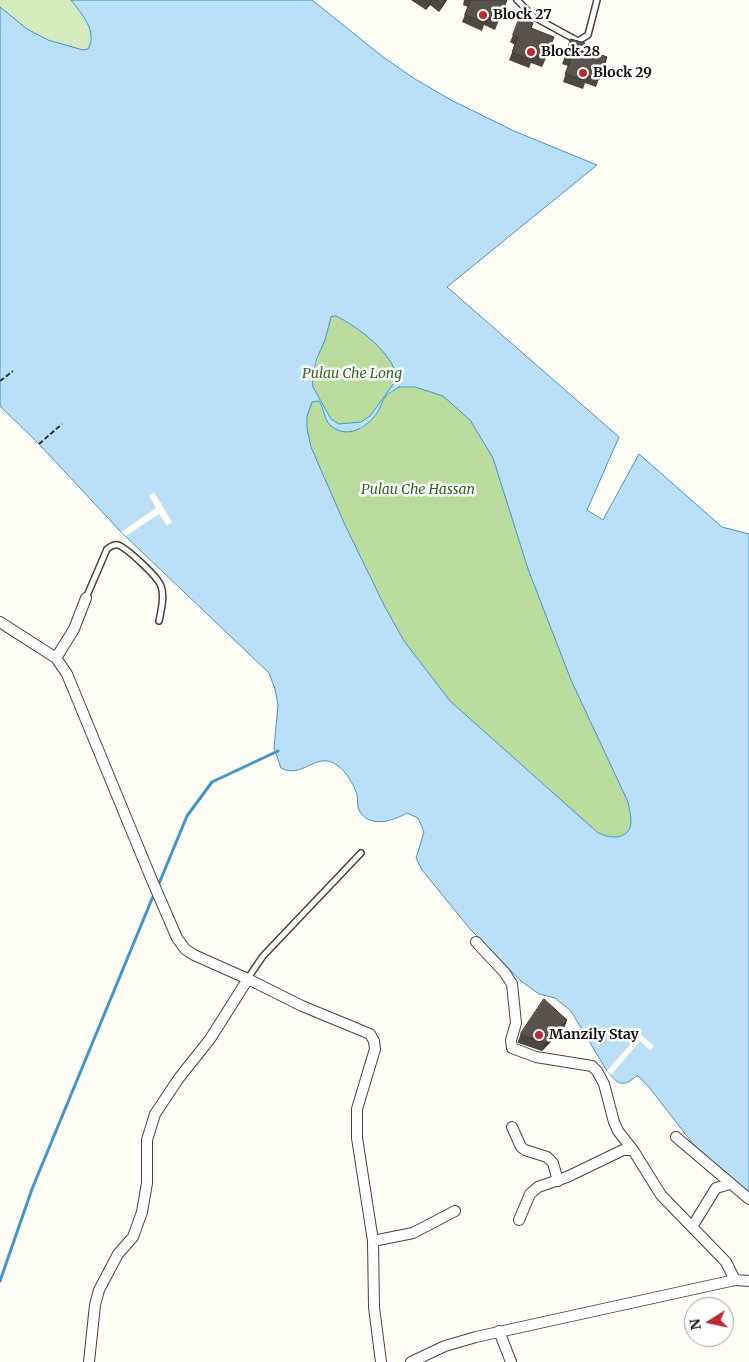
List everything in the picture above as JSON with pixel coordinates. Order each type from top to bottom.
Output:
[{"type":"street","points":[[56,658],[74,629],[86,598]]},
{"type":"street","points":[[0,622],[56,658],[67,674],[176,938],[185,949],[302,1006],[370,1034],[374,1040],[375,1049],[357,1109],[357,1138],[373,1241],[374,1307],[381,1362]]},
{"type":"street","points":[[476,942],[505,973],[512,984],[516,1023],[511,1040],[512,1048],[536,1057],[592,1066],[598,1071],[604,1084],[618,1131],[633,1150],[661,1195],[726,1262],[735,1280]]},
{"type":"street","points":[[89,1362],[95,1305],[99,1290],[118,1254],[133,1236],[142,1212],[147,1183],[147,1140],[150,1127],[164,1098],[210,1039],[248,979]]},
{"type":"street","points":[[512,1128],[520,1147],[547,1157],[553,1164],[558,1181]]},
{"type":"street","points":[[676,1137],[749,1200]]},
{"type":"street","points":[[519,1220],[534,1190],[538,1187],[558,1181],[623,1150],[633,1150]]},
{"type":"street","points":[[692,1227],[716,1188],[730,1184]]},
{"type":"street","points":[[373,1241],[413,1233],[455,1211]]},
{"type":"street","points":[[411,1362],[445,1346],[499,1332],[735,1280],[749,1281]]},
{"type":"street","points":[[499,1332],[510,1362]]},
{"type":"lane","points":[[517,0],[534,17],[578,40],[588,35],[597,0]]},
{"type":"lane","points":[[86,598],[107,549],[118,545],[135,557],[161,585],[163,593],[159,622]]},
{"type":"lane","points":[[248,979],[263,956],[361,853]]},
{"type":"path","points":[[0,381],[13,371]]},
{"type":"path","points":[[39,444],[62,424]]},
{"type":"green space","points":[[0,0],[71,0],[84,17],[90,30],[91,43],[88,49],[83,50],[61,45],[35,34],[0,7]]},
{"type":"green space","name":"Pulau Che Long","points":[[336,316],[365,334],[382,350],[394,368],[397,379],[370,416],[361,422],[339,424],[331,419],[313,387],[312,377],[331,317]]},
{"type":"green space","name":"Pulau Che Hassan","points":[[399,387],[415,387],[443,396],[470,420],[493,458],[528,569],[571,680],[628,802],[631,822],[627,833],[618,837],[612,837],[597,832],[450,701],[404,641],[385,607],[345,525],[311,447],[307,429],[307,416],[312,402],[319,401],[331,426],[361,429],[377,413],[385,397]]},
{"type":"water","points":[[71,0],[312,0],[383,57],[451,100],[514,131],[597,165],[447,287],[619,437],[587,510],[603,520],[639,454],[722,527],[749,534],[749,1194],[693,1144],[649,1087],[638,1076],[630,1081],[621,1083],[607,1071],[571,1011],[555,998],[539,994],[521,981],[471,930],[422,870],[416,858],[424,832],[418,818],[407,813],[388,821],[369,820],[359,810],[354,787],[344,771],[330,762],[317,762],[289,771],[281,768],[274,748],[278,705],[269,673],[121,532],[39,444],[0,406],[0,7],[27,29],[48,40],[83,50],[88,49],[91,43],[90,30],[84,17]],"holes":[[[336,316],[374,342],[389,360],[397,379],[370,416],[361,422],[339,424],[331,419],[313,387],[312,377],[317,358],[325,340],[331,317]],[[399,387],[415,387],[443,396],[470,420],[493,458],[528,569],[571,680],[628,802],[631,822],[627,833],[618,837],[612,837],[597,832],[450,701],[404,641],[385,607],[345,525],[311,447],[307,429],[307,416],[312,402],[319,401],[326,420],[330,425],[343,432],[356,430],[368,423],[378,411],[386,396]]]},
{"type":"pier","points":[[154,492],[172,522],[167,526],[159,514],[126,536],[121,532],[156,508],[149,496]]},
{"type":"pier","points":[[636,1030],[654,1046],[650,1050],[640,1041],[611,1075],[607,1071],[636,1038],[632,1034]]},
{"type":"building","points":[[436,0],[445,0],[442,4]]},
{"type":"building","name":"Block 27","points":[[471,0],[507,0],[498,22],[487,17],[485,23],[465,15]]},
{"type":"building","name":"Block 28","points":[[520,17],[533,23],[531,28],[554,37],[545,59],[534,55],[532,61],[512,52],[518,37],[513,35]]},
{"type":"building","name":"Block 29","points":[[571,39],[585,43],[583,48],[607,57],[599,80],[588,76],[586,81],[565,74],[571,59],[565,57]]},
{"type":"building","name":"Manzily Stay","points":[[544,999],[567,1020],[545,1043],[521,1035]]},
{"type":"waterway","points":[[158,886],[187,816],[212,782],[278,751]]},
{"type":"waterway","points":[[0,1281],[32,1189],[154,894]]},
{"type":"place","name":"Block 27","points":[[483,15]]},
{"type":"place","name":"Block 28","points":[[531,52]]},
{"type":"place","name":"Block 29","points":[[583,73]]},
{"type":"place","name":"Manzily Stay","points":[[539,1035]]}]
